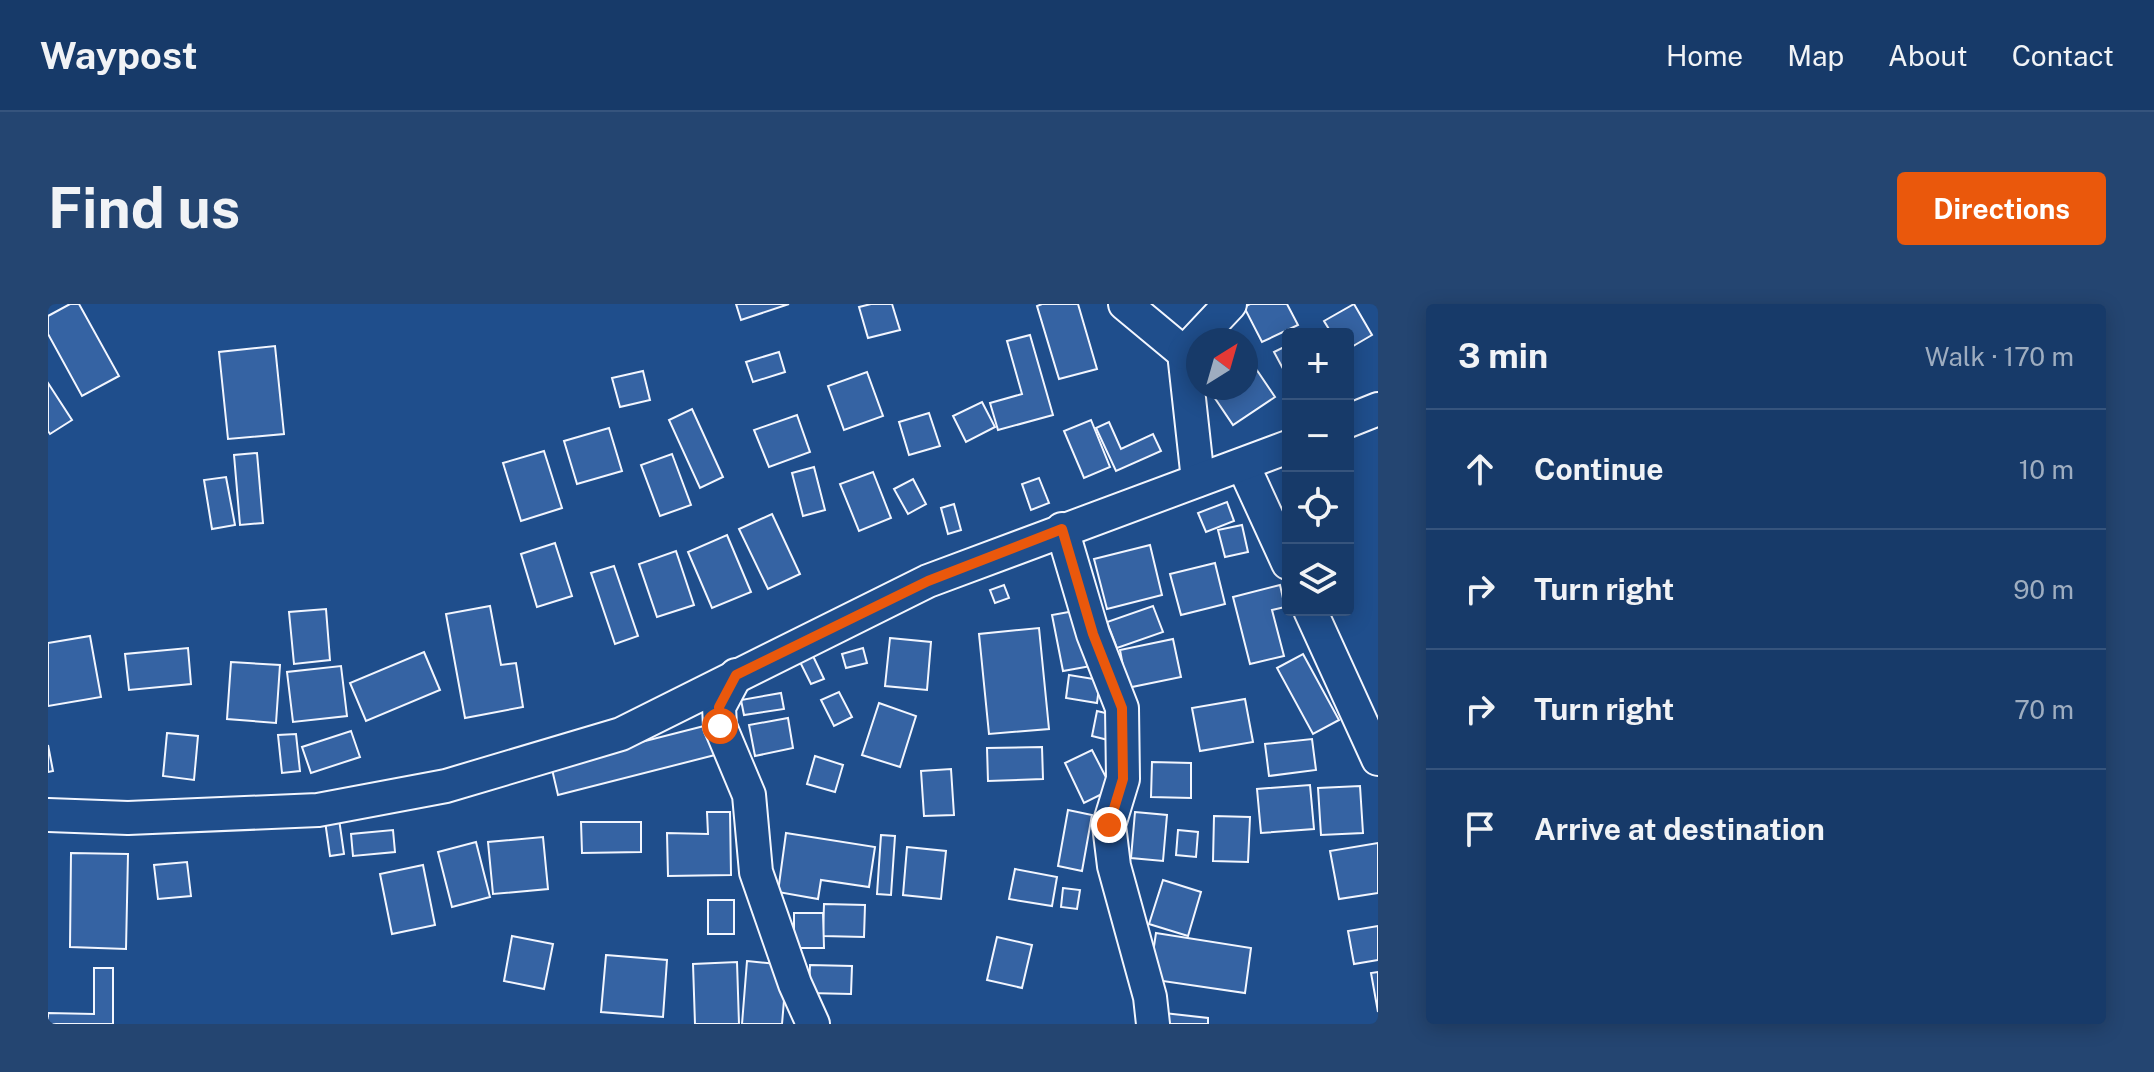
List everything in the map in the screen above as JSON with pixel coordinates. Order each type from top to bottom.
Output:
[{"type":"street","points":[[1125,304],[1184,353],[1198,480]]},
{"type":"street","points":[[1184,353],[1230,304]]},
{"type":"street","points":[[1354,419],[1378,409]]},
{"type":"street","points":[[48,815],[128,818],[318,810],[446,786],[621,734],[928,581],[1282,449]]},
{"type":"street","points":[[1243,465],[1282,550]]},
{"type":"street","points":[[1062,529],[1093,634],[1122,708],[1123,779],[1109,825],[1114,866],[1150,997],[1153,1024]]},
{"type":"street","points":[[1313,616],[1378,759]]},
{"type":"street","points":[[736,675],[719,707],[720,726],[749,795],[756,872],[795,984],[813,1024]]},
{"type":"building","points":[[70,304],[79,304],[119,376],[82,396],[48,334],[48,316]]},
{"type":"building","points":[[736,304],[789,304],[741,320]]},
{"type":"building","points":[[892,304],[900,330],[868,338],[859,307]]},
{"type":"building","points":[[1078,304],[1097,369],[1059,379],[1037,306]]},
{"type":"building","points":[[1250,304],[1287,304],[1298,325],[1282,328],[1282,333],[1262,342],[1258,328],[1255,328],[1244,307]]},
{"type":"building","points":[[1354,304],[1372,335],[1354,346],[1354,328],[1328,328],[1324,321]]},
{"type":"building","points":[[1030,335],[1053,415],[998,430],[990,403],[1022,394],[1007,341]]},
{"type":"building","points":[[275,346],[284,434],[228,439],[219,352]]},
{"type":"building","points":[[1282,348],[1282,367],[1274,352]]},
{"type":"building","points":[[779,352],[785,372],[753,382],[746,362]]},
{"type":"building","points":[[643,371],[650,400],[620,407],[612,378]]},
{"type":"building","points":[[867,372],[883,416],[844,430],[828,386]]},
{"type":"building","points":[[1258,372],[1275,397],[1233,425],[1216,400],[1258,400]]},
{"type":"building","points":[[48,383],[72,420],[50,434],[48,431]]},
{"type":"building","points":[[982,402],[995,427],[966,442],[953,416]]},
{"type":"building","points":[[692,409],[723,477],[700,488],[669,420]]},
{"type":"building","points":[[929,413],[940,446],[909,455],[899,422]]},
{"type":"building","points":[[797,415],[810,452],[769,467],[754,430]]},
{"type":"building","points":[[1091,420],[1110,467],[1084,478],[1064,431]]},
{"type":"building","points":[[1109,422],[1121,449],[1153,434],[1161,451],[1116,471],[1096,428]]},
{"type":"building","points":[[609,428],[622,471],[577,484],[564,441]]},
{"type":"building","points":[[544,451],[562,508],[521,521],[503,463]]},
{"type":"building","points":[[257,453],[263,523],[240,525],[234,455]]},
{"type":"building","points":[[672,454],[691,505],[660,516],[641,465]]},
{"type":"building","points":[[814,467],[825,510],[803,516],[792,473]]},
{"type":"building","points":[[873,472],[891,518],[859,531],[840,484]]},
{"type":"building","points":[[226,477],[235,525],[212,529],[204,480]]},
{"type":"building","points":[[1039,478],[1049,503],[1031,510],[1022,484]]},
{"type":"building","points":[[913,479],[926,504],[908,514],[894,489]]},
{"type":"building","points":[[1227,502],[1234,521],[1206,532],[1198,513]]},
{"type":"building","points":[[954,504],[961,530],[948,534],[941,508]]},
{"type":"building","points":[[772,514],[800,574],[768,589],[739,529]]},
{"type":"building","points":[[1242,525],[1248,552],[1225,557],[1218,530]]},
{"type":"building","points":[[727,535],[751,592],[712,608],[688,552]]},
{"type":"building","points":[[555,543],[572,596],[537,607],[521,554]]},
{"type":"building","points":[[1150,545],[1162,595],[1107,609],[1094,559]]},
{"type":"building","points":[[676,551],[694,605],[657,617],[639,564]]},
{"type":"building","points":[[1215,563],[1225,604],[1181,615],[1170,574]]},
{"type":"building","points":[[614,566],[638,636],[615,644],[591,573]]},
{"type":"building","points":[[1004,585],[1009,598],[995,603],[990,590]]},
{"type":"building","points":[[1280,585],[1282,608],[1272,610],[1284,656],[1250,664],[1233,597]]},
{"type":"building","points":[[490,606],[501,665],[516,663],[523,707],[465,718],[446,614]]},
{"type":"building","points":[[1153,606],[1163,632],[1117,648],[1107,622]]},
{"type":"building","points":[[326,609],[330,660],[294,664],[289,612]]},
{"type":"building","points":[[1080,610],[1091,666],[1063,671],[1052,615]]},
{"type":"building","points":[[1039,628],[1049,729],[989,734],[979,634]]},
{"type":"building","points":[[90,636],[101,697],[48,706],[48,643]]},
{"type":"building","points":[[890,638],[931,642],[927,690],[885,686]]},
{"type":"building","points":[[1173,639],[1181,677],[1127,688],[1120,650]]},
{"type":"building","points":[[188,648],[191,684],[129,690],[125,654]]},
{"type":"building","points":[[863,648],[867,663],[846,668],[842,654]]},
{"type":"building","points":[[424,652],[440,690],[366,721],[350,683]]},
{"type":"building","points":[[1303,654],[1339,720],[1313,734],[1277,668]]},
{"type":"building","points":[[813,656],[824,679],[811,684],[800,662]]},
{"type":"building","points":[[231,662],[280,665],[276,723],[227,719]]},
{"type":"building","points":[[341,666],[347,716],[293,722],[287,672]]},
{"type":"building","points":[[1069,675],[1100,680],[1097,703],[1066,698]]},
{"type":"building","points":[[839,692],[852,717],[834,726],[821,700]]},
{"type":"building","points":[[781,693],[784,709],[744,715],[741,700]]},
{"type":"building","points":[[1245,699],[1253,742],[1200,751],[1192,708]]},
{"type":"building","points":[[879,703],[916,716],[900,767],[862,755]]},
{"type":"building","points":[[1097,711],[1118,716],[1112,741],[1092,736]]},
{"type":"building","points":[[788,718],[793,748],[755,756],[749,725]]},
{"type":"building","points":[[708,725],[715,755],[558,795],[551,765]]},
{"type":"building","points":[[351,731],[360,757],[311,773],[302,747]]},
{"type":"building","points":[[167,733],[198,736],[194,780],[163,776]]},
{"type":"building","points":[[296,734],[300,771],[282,773],[278,735]]},
{"type":"building","points":[[1312,739],[1316,770],[1269,776],[1265,744]]},
{"type":"building","points":[[48,745],[53,771],[48,772]]},
{"type":"building","points":[[1042,747],[1043,779],[988,781],[987,748]]},
{"type":"building","points":[[1092,750],[1112,789],[1084,803],[1065,763]]},
{"type":"building","points":[[815,756],[843,765],[835,792],[807,784]]},
{"type":"building","points":[[1152,762],[1191,763],[1191,798],[1151,797]]},
{"type":"building","points":[[951,769],[954,815],[924,816],[921,771]]},
{"type":"building","points":[[1310,785],[1314,829],[1261,833],[1257,789]]},
{"type":"building","points":[[1360,786],[1363,833],[1321,835],[1318,788]]},
{"type":"building","points":[[1068,810],[1092,815],[1082,871],[1058,866]]},
{"type":"building","points":[[707,812],[730,812],[731,875],[668,876],[667,833],[708,834]]},
{"type":"building","points":[[1135,812],[1167,815],[1163,861],[1131,858]]},
{"type":"building","points":[[1214,816],[1250,817],[1248,862],[1213,861]]},
{"type":"building","points":[[339,819],[344,854],[330,856],[325,821]]},
{"type":"building","points":[[581,822],[641,822],[641,852],[582,853]]},
{"type":"building","points":[[393,830],[395,852],[353,856],[351,834]]},
{"type":"building","points":[[1178,830],[1198,832],[1196,857],[1176,855]]},
{"type":"building","points":[[786,833],[875,847],[869,887],[821,880],[818,899],[778,892]]},
{"type":"building","points":[[881,835],[895,836],[891,895],[877,894]]},
{"type":"building","points":[[543,837],[548,889],[493,894],[488,842]]},
{"type":"building","points":[[476,842],[490,897],[452,907],[438,852]]},
{"type":"building","points":[[1378,843],[1378,893],[1339,899],[1330,851]]},
{"type":"building","points":[[907,847],[946,851],[941,899],[903,895]]},
{"type":"building","points":[[71,853],[128,854],[126,949],[70,947]]},
{"type":"building","points":[[187,862],[191,896],[158,899],[154,865]]},
{"type":"building","points":[[423,865],[435,925],[392,934],[380,874]]},
{"type":"building","points":[[1015,869],[1057,877],[1052,906],[1009,899]]},
{"type":"building","points":[[1163,880],[1201,892],[1188,936],[1149,924]]},
{"type":"building","points":[[1063,888],[1080,890],[1077,909],[1061,907]]},
{"type":"building","points":[[708,900],[734,900],[734,934],[708,934]]},
{"type":"building","points":[[824,904],[865,905],[864,937],[823,936]]},
{"type":"building","points":[[794,913],[823,913],[824,948],[794,948]]},
{"type":"building","points":[[1378,926],[1378,960],[1354,964],[1348,931]]},
{"type":"building","points":[[1156,933],[1251,948],[1245,993],[1149,979]]},
{"type":"building","points":[[512,936],[553,944],[544,989],[504,981]]},
{"type":"building","points":[[997,937],[1032,945],[1022,988],[987,980]]},
{"type":"building","points":[[606,955],[667,960],[663,1017],[601,1012]]},
{"type":"building","points":[[747,961],[787,965],[782,1024],[742,1024]]},
{"type":"building","points":[[737,962],[739,1024],[695,1024],[693,964]]},
{"type":"building","points":[[810,965],[852,966],[851,994],[809,993]]},
{"type":"building","points":[[94,968],[113,968],[113,1024],[48,1024],[48,1013],[94,1014]]},
{"type":"building","points":[[1378,972],[1378,1012],[1371,973]]},
{"type":"building","points":[[1164,1013],[1208,1018],[1208,1024],[1163,1024]]},
{"type":"route","points":[[720,726],[719,707],[736,675],[928,581],[1062,529],[1093,634],[1122,708],[1123,779],[1109,825]]}]
